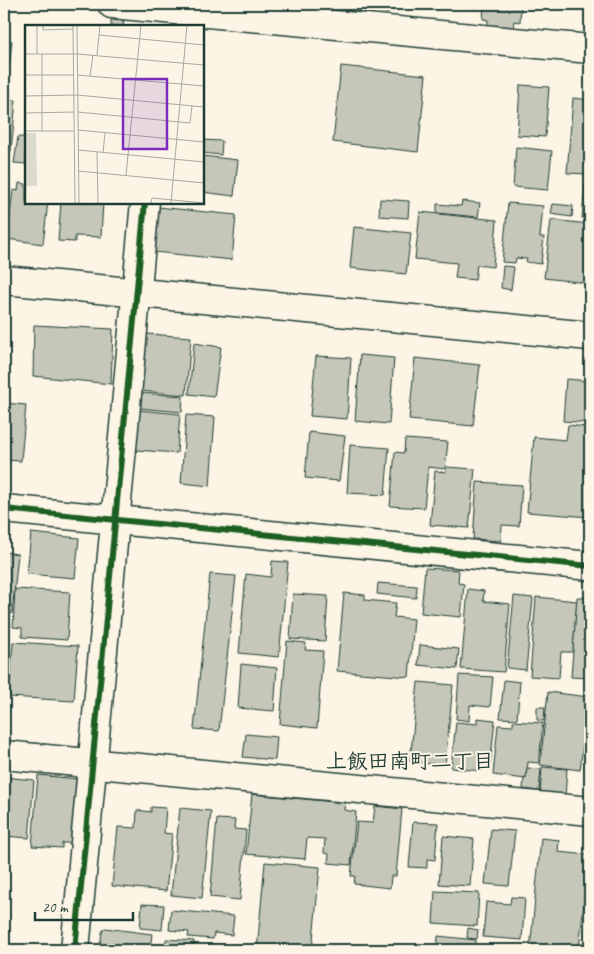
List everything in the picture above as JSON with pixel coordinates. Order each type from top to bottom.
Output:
[{"type":"street","points":[[112,4],[165,13],[590,49]]},
{"type":"street","points":[[76,950],[92,763],[117,520],[136,292],[146,204]]},
{"type":"street","points":[[4,280],[590,336]]},
{"type":"street","points":[[4,510],[590,566]]},
{"type":"street","points":[[4,755],[590,810]]},
{"type":"building","points":[[344,4],[374,4],[373,13],[344,10]]},
{"type":"building","points":[[375,4],[389,4],[388,13],[374,11]]},
{"type":"building","points":[[437,4],[476,4],[476,9]]},
{"type":"building","points":[[484,4],[521,4],[520,22],[514,21],[513,29],[488,27],[488,20],[483,19]]},
{"type":"building","points":[[111,20],[124,21],[123,25],[111,25]]},
{"type":"building","points":[[4,40],[12,41],[8,79],[4,79]]},
{"type":"building","points":[[341,66],[426,75],[418,152],[333,142]]},
{"type":"building","points":[[520,85],[549,87],[545,137],[517,135]]},
{"type":"building","points":[[573,98],[590,100],[590,218],[582,218],[586,174],[567,173]]},
{"type":"building","points":[[7,100],[16,100],[11,151],[4,150]]},
{"type":"building","points":[[18,137],[25,137],[25,164],[14,163]]},
{"type":"building","points":[[204,140],[222,141],[221,155],[204,153]]},
{"type":"building","points":[[516,147],[552,151],[548,190],[513,187]]},
{"type":"building","points":[[204,156],[238,160],[234,196],[204,192]]},
{"type":"building","points":[[19,183],[25,184],[25,204],[48,204],[43,244],[7,239],[13,190],[18,191]]},
{"type":"building","points":[[380,199],[409,201],[408,218],[379,216]]},
{"type":"building","points":[[462,201],[480,203],[478,217],[437,213],[437,204],[461,206]]},
{"type":"building","points":[[508,203],[543,206],[540,237],[544,237],[541,264],[526,262],[527,259],[516,258],[515,263],[502,262]]},
{"type":"building","points":[[61,204],[103,204],[101,237],[75,236],[75,242],[58,241]]},
{"type":"building","points":[[553,204],[573,206],[572,217],[551,214]]},
{"type":"building","points":[[158,207],[236,215],[232,260],[154,252]]},
{"type":"building","points":[[420,212],[497,220],[493,267],[477,265],[475,280],[455,278],[457,263],[415,259]]},
{"type":"building","points":[[551,220],[590,224],[587,251],[590,251],[590,255],[587,283],[544,278]]},
{"type":"building","points":[[354,227],[411,233],[406,274],[350,268]]},
{"type":"building","points":[[503,266],[514,267],[511,290],[501,288]]},
{"type":"building","points":[[34,325],[113,329],[111,384],[33,376]]},
{"type":"building","points":[[146,334],[191,337],[186,395],[141,391]]},
{"type":"building","points":[[194,343],[221,347],[214,397],[189,394]]},
{"type":"building","points":[[360,355],[394,358],[389,424],[355,421]]},
{"type":"building","points":[[316,356],[351,358],[347,419],[310,416]]},
{"type":"building","points":[[415,358],[480,365],[473,426],[409,420]]},
{"type":"building","points":[[566,379],[590,381],[590,423],[563,421]]},
{"type":"building","points":[[140,393],[183,396],[182,412],[138,408]]},
{"type":"building","points":[[4,403],[26,405],[21,461],[4,460]]},
{"type":"building","points":[[138,410],[180,414],[177,453],[136,450]]},
{"type":"building","points":[[186,415],[215,417],[210,486],[181,483]]},
{"type":"building","points":[[568,425],[586,427],[585,442],[590,443],[590,517],[527,512],[534,437],[566,440]]},
{"type":"building","points":[[309,432],[345,436],[339,481],[305,478]]},
{"type":"building","points":[[405,439],[448,442],[445,469],[428,467],[424,508],[390,506],[395,452],[404,453]]},
{"type":"building","points":[[350,445],[389,448],[385,495],[347,493]]},
{"type":"building","points":[[446,467],[475,469],[469,528],[430,525],[435,471],[446,472]]},
{"type":"building","points":[[477,482],[522,485],[519,526],[502,525],[501,541],[473,539]]},
{"type":"building","points":[[31,533],[79,538],[75,578],[27,574]]},
{"type":"building","points":[[4,552],[18,554],[12,614],[4,614]]},
{"type":"building","points":[[272,561],[288,562],[279,657],[239,653],[246,574],[271,577]]},
{"type":"building","points":[[425,568],[459,570],[458,583],[464,584],[461,617],[421,613]]},
{"type":"building","points":[[210,574],[236,576],[219,731],[194,729]]},
{"type":"building","points":[[378,583],[417,586],[416,598],[377,594]]},
{"type":"building","points":[[15,589],[70,592],[67,640],[22,637],[22,628],[13,627]]},
{"type":"building","points":[[468,589],[484,591],[483,601],[510,604],[504,672],[461,669]]},
{"type":"building","points":[[344,593],[365,595],[365,600],[396,603],[394,617],[414,619],[409,677],[337,671]]},
{"type":"building","points":[[293,594],[328,596],[325,641],[290,639]]},
{"type":"building","points":[[514,596],[533,598],[526,670],[507,668]]},
{"type":"building","points":[[536,597],[577,601],[573,652],[561,652],[559,678],[530,676]]},
{"type":"building","points":[[577,597],[590,598],[590,678],[571,677]]},
{"type":"building","points":[[287,641],[306,643],[305,650],[323,651],[317,728],[280,724]]},
{"type":"building","points":[[13,642],[78,646],[74,701],[9,697]]},
{"type":"building","points":[[420,645],[459,649],[457,669],[418,665]]},
{"type":"building","points":[[241,664],[277,668],[274,711],[238,708]]},
{"type":"building","points":[[459,675],[493,677],[490,707],[470,705],[469,721],[456,719]]},
{"type":"building","points":[[504,680],[520,682],[517,719],[500,718]]},
{"type":"building","points":[[418,682],[453,685],[445,765],[410,762]]},
{"type":"building","points":[[548,692],[589,697],[580,770],[540,765]]},
{"type":"building","points":[[537,707],[545,707],[544,721],[537,720]]},
{"type":"building","points":[[477,718],[495,720],[490,767],[482,766],[482,771],[451,768],[456,722],[477,724]]},
{"type":"building","points":[[513,721],[543,723],[539,763],[528,762],[526,779],[493,775],[498,725],[513,726]]},
{"type":"building","points":[[246,734],[277,737],[275,760],[243,757]]},
{"type":"building","points":[[542,767],[567,769],[565,797],[540,795]]},
{"type":"building","points":[[527,768],[541,769],[539,791],[523,789]]},
{"type":"building","points":[[38,775],[77,779],[71,843],[62,843],[62,848],[32,846]]},
{"type":"building","points":[[4,777],[34,780],[29,838],[4,836]]},
{"type":"building","points":[[252,794],[345,803],[344,810],[356,812],[351,865],[328,863],[329,854],[324,853],[325,839],[307,838],[305,859],[246,854]]},
{"type":"building","points":[[375,806],[402,809],[396,876],[391,876],[390,888],[354,884],[355,876],[351,876],[357,822],[373,823]]},
{"type":"building","points":[[151,807],[166,808],[164,833],[172,834],[166,891],[112,886],[118,827],[136,828],[137,810],[151,812]]},
{"type":"building","points":[[180,808],[211,811],[202,898],[171,895]]},
{"type":"building","points":[[217,819],[235,820],[234,829],[246,830],[240,900],[210,897]]},
{"type":"building","points":[[413,822],[438,823],[435,860],[427,859],[427,868],[409,867]]},
{"type":"building","points":[[491,829],[515,831],[509,886],[485,884]]},
{"type":"building","points":[[443,836],[474,839],[470,886],[439,884]]},
{"type":"building","points":[[541,838],[559,840],[558,852],[589,855],[579,950],[530,950]]},
{"type":"building","points":[[265,862],[320,867],[312,950],[257,950]]},
{"type":"building","points":[[435,891],[479,893],[477,926],[433,923]]},
{"type":"building","points":[[511,897],[525,898],[522,940],[483,937],[486,902],[510,904]]},
{"type":"building","points":[[142,904],[164,905],[162,930],[140,928]]},
{"type":"building","points":[[171,910],[234,916],[232,935],[214,933],[213,939],[188,937],[189,932],[169,930]]},
{"type":"building","points":[[105,928],[152,934],[150,950],[91,950],[91,946],[100,946],[102,932]]},
{"type":"building","points":[[468,928],[478,930],[477,939],[467,938]]},
{"type":"building","points":[[438,936],[476,940],[475,950],[437,950]]},
{"type":"building","points":[[166,939],[194,941],[193,950],[165,950]]},
{"type":"building","points":[[213,944],[238,946],[237,950],[212,950]]},
{"type":"cycle path","points":[[75,950],[145,204]]},
{"type":"cycle path","points":[[4,509],[590,566]]},
{"type":"district","name":"上飯田南町二丁目","points":[[410,761]]}]
